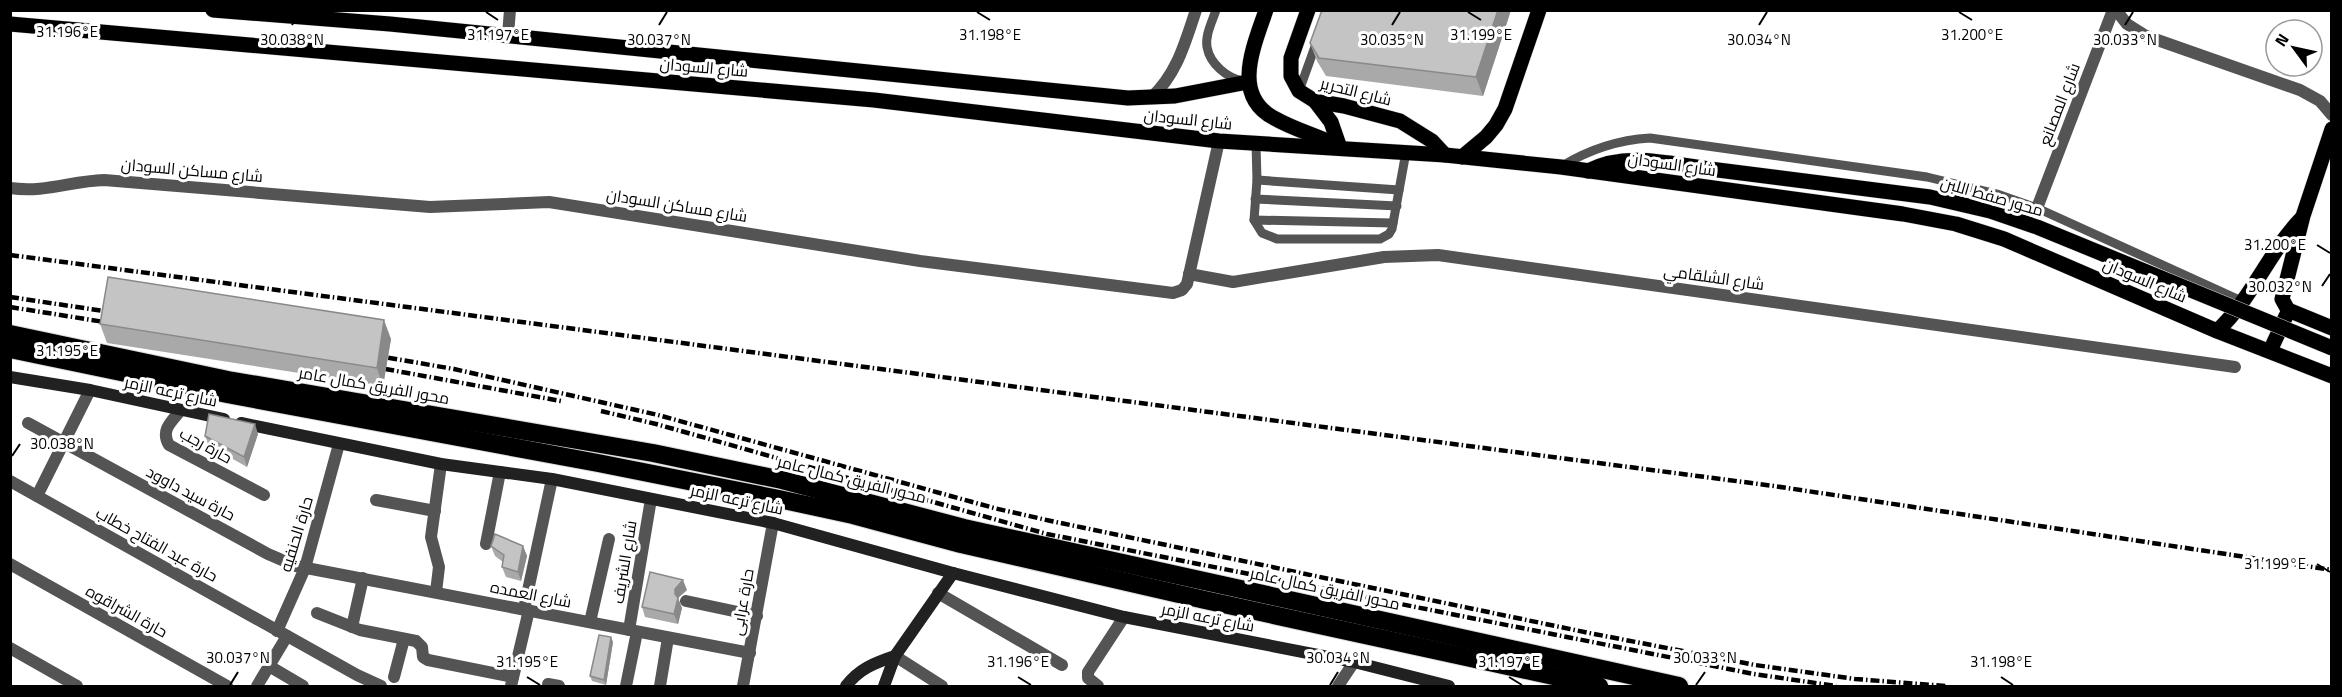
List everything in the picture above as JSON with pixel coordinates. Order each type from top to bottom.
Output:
[{"type":"highway","name":"محور الفريق كمال عامر","points":[[10,334],[228,380],[653,453],[782,480],[987,533],[1679,687]]},
{"type":"highway","points":[[10,349],[227,394],[608,464],[779,499],[1193,598],[1599,687]]},
{"type":"main road","name":"شارع السودان","points":[[213,10],[508,35],[1128,98],[1200,93],[1248,82]]},
{"type":"main road","points":[[1266,10],[1249,66],[1248,82],[1252,97],[1261,109],[1273,118],[1340,148]]},
{"type":"main road","name":"شارع التحرير","points":[[1308,10],[1291,58],[1290,67],[1294,84],[1299,91],[1315,101],[1383,115],[1400,121],[1432,141],[1445,155]]},
{"type":"main road","points":[[1462,157],[1486,137],[1505,109],[1539,10]]},
{"type":"main road","name":"شارع السودان","points":[[10,24],[874,100],[1219,141],[1445,155],[1561,167],[1903,214],[1956,224],[2004,239],[2217,331],[2331,376]]},
{"type":"main road","points":[[1315,101],[1331,122],[1340,148]]},
{"type":"main road","points":[[2331,129],[2303,216],[2282,295],[2283,304],[2288,310],[2331,328]]},
{"type":"main road","name":"محور صفط اللبن","points":[[1588,171],[1609,162],[1631,159],[1909,194],[1960,203],[2037,226],[2331,348]]},
{"type":"main road","points":[[2217,331],[2244,302],[2280,242],[2303,216]]},
{"type":"main road","points":[[2270,351],[2288,310]]},
{"type":"main road","name":"شارع ترعه الزمر","points":[[10,377],[90,390],[441,464],[552,479],[773,523],[1124,617],[1353,662],[1449,687]]},
{"type":"main road","points":[[884,687],[895,656],[953,573]]},
{"type":"main road","points":[[846,687],[859,672],[872,663],[895,656]]},
{"type":"street","points":[[508,35],[510,10]]},
{"type":"street","points":[[1151,98],[1161,89],[1176,67],[1196,10]]},
{"type":"street","points":[[2114,10],[2127,24],[2146,36],[2310,94],[2320,101],[2331,116]]},
{"type":"street","name":"شارع المصانع","points":[[2037,208],[2114,10]]},
{"type":"street","points":[[1190,274],[1219,141]]},
{"type":"street","name":"شارع مساكن السودان","points":[[10,188],[44,190],[78,182],[104,180],[430,207],[476,207],[549,202],[920,261],[1173,293],[1182,290],[1190,274]]},
{"type":"street","name":"شارع الشلقامي","points":[[1190,274],[1233,282],[1384,256],[1438,255],[2235,367]]},
{"type":"street","points":[[37,496],[90,390]]},
{"type":"street","name":"حارة رجب","points":[[182,410],[167,427],[165,433],[169,445],[264,495]]},
{"type":"street","name":"حارة سيد داوود","points":[[28,423],[275,558],[305,568]]},
{"type":"street","name":"حارة الحنفيه","points":[[256,687],[269,666],[305,568],[339,444]]},
{"type":"street","points":[[436,592],[439,567],[431,537],[441,464]]},
{"type":"street","points":[[486,544],[500,472]]},
{"type":"street","points":[[317,613],[352,627],[418,643],[422,647],[422,655],[428,660],[512,682],[552,479]]},
{"type":"street","name":"حارة عبد الفتاح خطاب","points":[[10,481],[381,687]]},
{"type":"street","name":"شارع الشريف","points":[[626,687],[651,499]]},
{"type":"street","points":[[376,500],[435,512]]},
{"type":"street","name":"حارة عرابى","points":[[743,687],[773,523]]},
{"type":"street","points":[[590,622],[609,539]]},
{"type":"street","name":"حارة الشراقوه","points":[[10,564],[227,687]]},
{"type":"street","name":"شارع العمده","points":[[305,568],[750,653]]},
{"type":"street","points":[[352,627],[363,578]]},
{"type":"street","points":[[938,593],[1062,665]]},
{"type":"street","points":[[686,601],[757,616]]},
{"type":"street","points":[[1098,687],[1088,678],[1088,672],[1124,617]]},
{"type":"street","points":[[660,687],[668,638]]},
{"type":"street","points":[[394,677],[404,639]]},
{"type":"street","points":[[10,648],[77,687]]},
{"type":"street","points":[[895,656],[942,687]]},
{"type":"street","points":[[1338,687],[1353,662]]},
{"type":"street","points":[[269,666],[303,687]]},
{"type":"lane","points":[[1216,10],[1208,35],[1207,46],[1210,56],[1222,71],[1238,81],[1248,82]]},
{"type":"lane","points":[[1299,91],[1320,31]]},
{"type":"lane","points":[[1561,167],[1596,148],[1615,142],[1650,138],[1927,177],[1997,194],[2037,208],[2244,302]]},
{"type":"lane","points":[[1256,144],[1257,180],[1254,220],[1262,233],[1277,238],[1380,239],[1389,234],[1397,206],[1406,152]]},
{"type":"lane","points":[[1257,180],[1399,190]]},
{"type":"lane","points":[[1255,198],[1397,206]]},
{"type":"lane","points":[[1254,220],[1393,224]]},
{"type":"building","points":[[1322,10],[1498,10],[1476,77],[1319,58],[1310,43]]},
{"type":"building","points":[[108,277],[384,320],[377,368],[100,324]]},
{"type":"building","points":[[209,414],[255,424],[244,457],[205,436]]},
{"type":"building","points":[[495,534],[523,546],[518,572],[502,567],[504,555],[491,546]]},
{"type":"building","points":[[650,572],[683,580],[675,589],[678,598],[674,614],[642,607]]},
{"type":"building","points":[[599,635],[611,637],[604,680],[590,676]]},
{"type":"railway","points":[[10,255],[1774,486],[2332,570]]},
{"type":"railway","points":[[10,297],[117,313]]},
{"type":"railway","points":[[10,307],[117,324]]},
{"type":"railway","points":[[372,355],[454,369],[658,415],[994,508],[1051,521],[1589,633],[1755,665],[1855,679],[1946,686]]},
{"type":"railway","points":[[369,366],[561,401]]},
{"type":"railway","points":[[601,411],[656,424],[1047,534],[1754,674],[1836,686]]}]
